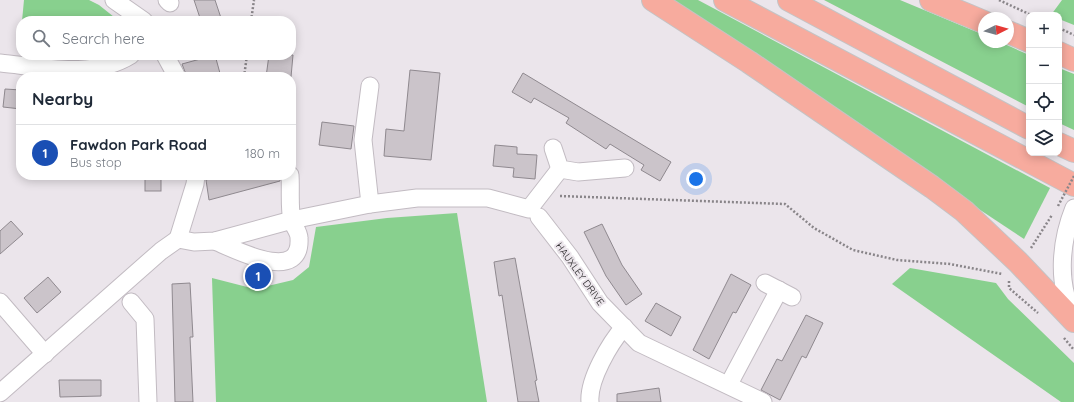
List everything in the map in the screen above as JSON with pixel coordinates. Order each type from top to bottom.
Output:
[{"type":"highway","points":[[654,0],[769,76],[932,187],[964,211],[1018,262],[1074,321]]},
{"type":"highway","points":[[725,0],[1074,185]]},
{"type":"highway","points":[[789,0],[1026,126]]},
{"type":"highway","points":[[930,0],[978,20]]},
{"type":"highway","points":[[1014,35],[1026,40]]},
{"type":"highway","points":[[1062,55],[1074,60]]},
{"type":"highway","points":[[1062,146],[1074,152]]},
{"type":"street","points":[[114,0],[137,16]]},
{"type":"street","points":[[0,63],[60,69],[103,67],[123,60]]},
{"type":"street","points":[[168,60],[174,72]]},
{"type":"street","points":[[370,86],[363,140],[370,204]]},
{"type":"street","points":[[553,148],[560,169]]},
{"type":"street","points":[[560,169],[578,172],[625,168]]},
{"type":"street","points":[[178,239],[194,242],[215,241],[292,220],[370,204],[417,198],[488,198],[534,213],[540,195],[560,169]]},
{"type":"street","points":[[0,393],[161,251],[178,239],[195,180]]},
{"type":"street","points":[[215,241],[268,261],[279,263],[291,259],[296,254],[299,238],[292,220],[290,180]]},
{"type":"street","points":[[1068,209],[1063,257],[1063,282],[1074,315]]},
{"type":"street","name":"HAUXLEY DRIVE","points":[[534,213],[570,257],[600,303],[639,343],[729,384],[763,402]]},
{"type":"street","points":[[729,384],[779,290]]},
{"type":"street","points":[[0,302],[45,354]]},
{"type":"street","points":[[131,302],[145,319],[148,402]]},
{"type":"street","points":[[590,402],[590,396],[599,368],[611,342],[624,327]]},
{"type":"path","points":[[252,16],[254,0]]},
{"type":"path","points":[[999,0],[1026,13]]},
{"type":"path","points":[[1062,29],[1074,35]]},
{"type":"path","points":[[245,72],[246,60]]},
{"type":"path","points":[[1031,249],[1068,209],[1074,176]]},
{"type":"path","points":[[540,195],[785,204],[814,228],[853,250],[898,260],[950,264],[1009,275]]},
{"type":"green space","points":[[24,0],[89,0],[99,5],[113,16],[22,16]]},
{"type":"green space","points":[[663,0],[698,0],[1050,188],[1024,239]]},
{"type":"green space","points":[[824,0],[900,0],[978,32],[978,48],[1013,48],[1026,54],[1026,105]]},
{"type":"green space","points":[[1062,0],[1074,0],[1074,25],[1062,20],[1062,12],[1053,12]]},
{"type":"green space","points":[[1062,69],[1074,74],[1074,130],[1062,124]]},
{"type":"green space","points":[[457,213],[487,402],[216,402],[212,278],[255,289],[293,280],[309,267],[316,227],[387,218]]},
{"type":"green space","points":[[910,268],[996,283],[1008,299],[1074,363],[1074,402],[1061,402],[892,284]]},
{"type":"building","points":[[194,0],[215,0],[220,16],[199,16]]},
{"type":"building","points":[[197,60],[216,60],[220,72],[185,72],[182,64]]},
{"type":"building","points":[[268,60],[293,60],[291,72],[267,72]]},
{"type":"building","points":[[410,70],[440,73],[431,160],[384,156],[386,129],[404,131]]},
{"type":"building","points":[[523,73],[671,162],[660,181],[641,170],[644,165],[610,144],[606,149],[566,123],[569,118],[534,98],[531,103],[512,92]]},
{"type":"building","points":[[5,89],[16,90],[16,108],[3,107]]},
{"type":"building","points":[[322,122],[354,126],[351,149],[319,145]]},
{"type":"building","points":[[495,145],[517,147],[517,154],[537,155],[535,179],[513,177],[514,168],[493,166]]},
{"type":"building","points":[[145,180],[161,180],[161,191],[145,191]]},
{"type":"building","points":[[206,180],[280,180],[280,181],[209,200]]},
{"type":"building","points":[[11,221],[23,234],[0,254],[0,231]]},
{"type":"building","points":[[602,224],[622,265],[642,294],[626,305],[606,276],[584,232]]},
{"type":"building","points":[[515,258],[537,380],[535,381],[539,402],[518,402],[502,295],[499,296],[494,262]]},
{"type":"building","points":[[731,274],[751,285],[736,313],[733,312],[709,359],[693,350]]},
{"type":"building","points":[[48,277],[61,292],[37,313],[24,298]]},
{"type":"building","points":[[190,283],[193,337],[190,337],[193,402],[175,402],[172,284]]},
{"type":"building","points":[[656,303],[681,317],[671,336],[645,321]]},
{"type":"building","points":[[806,315],[823,323],[806,358],[802,356],[780,400],[761,390],[777,359],[782,361]]},
{"type":"building","points":[[59,380],[101,380],[101,396],[60,397]]},
{"type":"building","points":[[659,388],[661,402],[617,402],[617,394]]},
{"type":"place","name":"Fawdon Park Road","points":[[258,276]]}]
